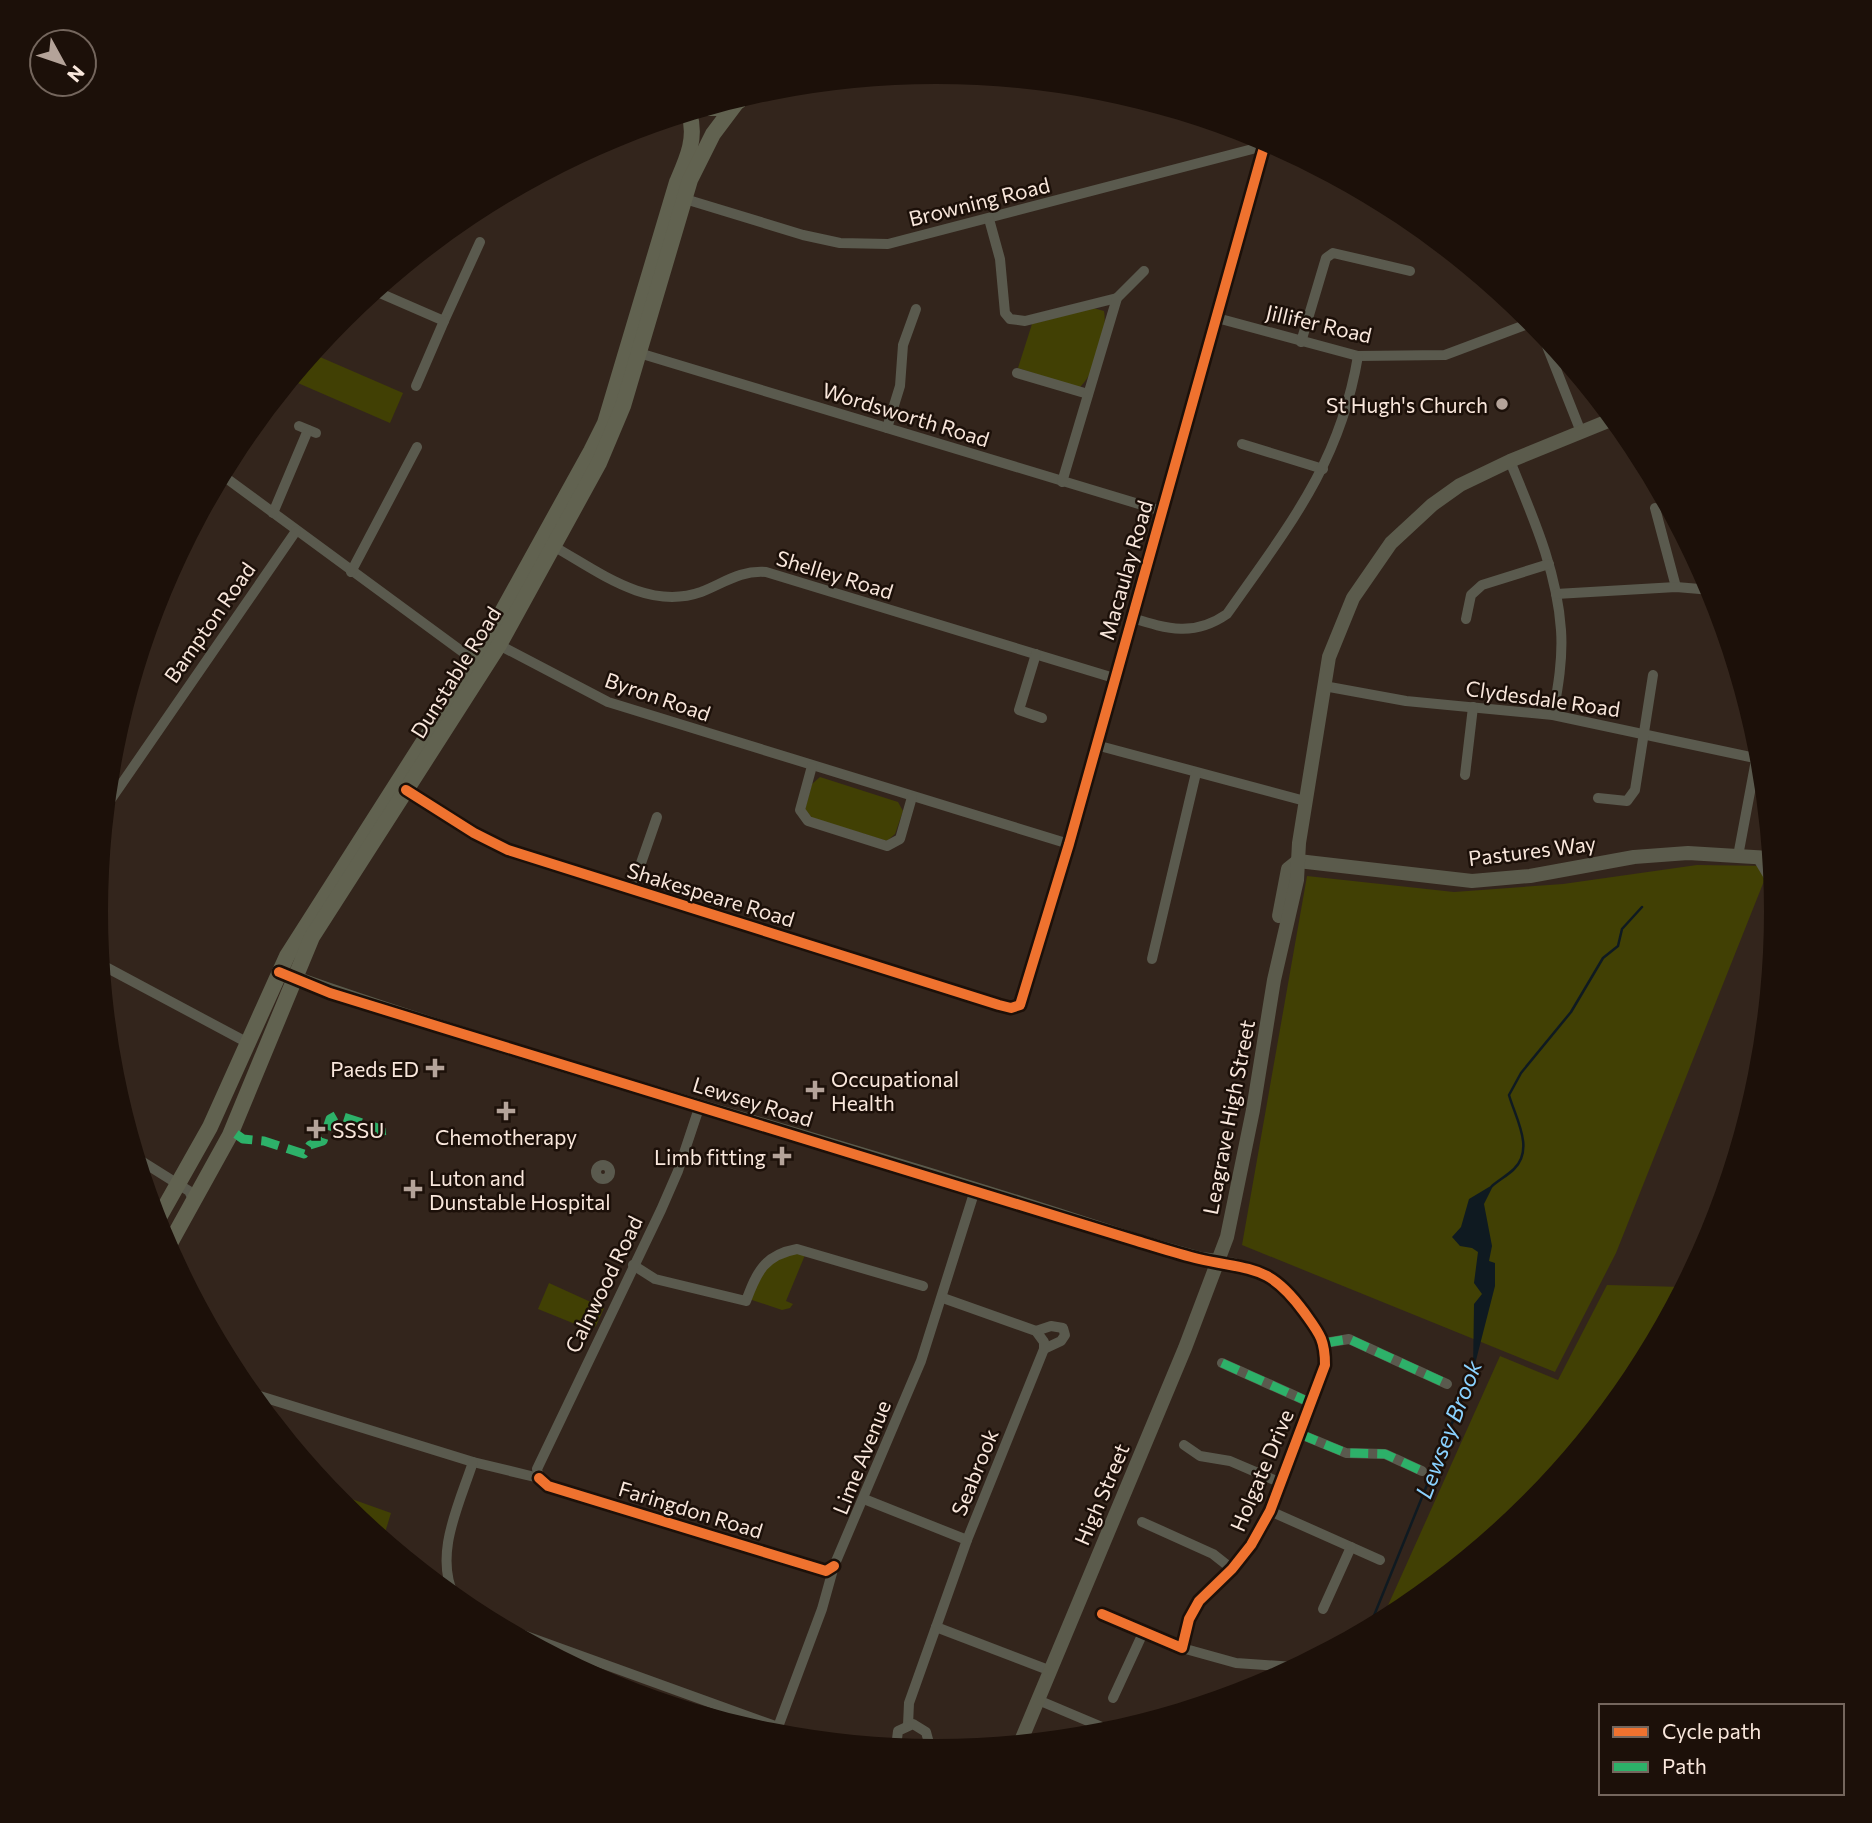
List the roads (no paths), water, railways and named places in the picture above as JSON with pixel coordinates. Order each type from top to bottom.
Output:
[{"type":"main road","name":"Dunstable Road","points":[[175,1235],[230,1135],[286,975],[499,645],[613,433],[685,200],[707,145],[734,109]]},
{"type":"main road","name":"Dunstable Road","points":[[163,1208],[210,1127],[286,975],[475,661],[605,424],[677,182],[689,155],[692,138],[690,122]]},
{"type":"street","name":"Browning Road","points":[[685,200],[840,243],[888,244],[1252,147]]},
{"type":"street","name":"Macaulay Road","points":[[1016,1007],[1024,998],[1069,844],[1263,151]]},
{"type":"street","points":[[989,219],[1000,259],[1005,313],[1010,319],[1025,321],[1117,298]]},
{"type":"street","points":[[416,386],[480,242]]},
{"type":"street","points":[[1301,342],[1326,258],[1333,253],[1410,271]]},
{"type":"street","points":[[1062,482],[1117,298],[1144,271]]},
{"type":"street","points":[[384,295],[444,321]]},
{"type":"street","points":[[887,428],[900,386],[904,345],[916,309]]},
{"type":"street","name":"Jillifer Road","points":[[1217,318],[1358,356],[1445,355],[1521,326]]},
{"type":"street","name":"Wordsworth Road","points":[[639,353],[1162,511]]},
{"type":"street","points":[[1132,618],[1191,631],[1211,625],[1227,614],[1311,494],[1351,401],[1358,356]]},
{"type":"street","points":[[1553,360],[1581,432]]},
{"type":"street","points":[[1017,373],[1088,394]]},
{"type":"street","name":"Leagrave High Street","points":[[1217,1261],[1227,1237],[1253,1110],[1274,980],[1298,861],[1329,657],[1353,598],[1391,543],[1432,505],[1460,485],[1510,461],[1603,423]]},
{"type":"street","points":[[273,513],[308,430]]},
{"type":"street","points":[[1242,444],[1323,469]]},
{"type":"street","points":[[351,572],[415,452],[400,450]]},
{"type":"street","points":[[1510,461],[1549,564],[1556,594],[1561,629],[1561,667],[1553,715]]},
{"type":"street","points":[[230,481],[475,661]]},
{"type":"street","points":[[1655,509],[1676,587]]},
{"type":"street","name":"Bampton Road","points":[[118,789],[296,531]]},
{"type":"street","name":"Shelley Road","points":[[553,546],[643,595],[670,598],[700,592],[751,571],[766,572],[1114,678]]},
{"type":"street","points":[[1466,619],[1471,595],[1482,586],[1549,564]]},
{"type":"street","points":[[1556,594],[1676,587],[1698,589]]},
{"type":"street","name":"Byron Road","points":[[499,645],[608,702],[1069,844]]},
{"type":"street","points":[[1036,654],[1019,710],[1042,718]]},
{"type":"street","points":[[1598,798],[1627,800],[1635,790],[1653,675]]},
{"type":"street","name":"Clydesdale Road","points":[[1324,686],[1406,701],[1553,715],[1749,757]]},
{"type":"street","points":[[1465,775],[1473,707]]},
{"type":"street","points":[[1096,745],[1305,801]]},
{"type":"street","points":[[812,766],[800,810],[807,821],[887,846],[900,839],[912,797]]},
{"type":"street","points":[[1152,959],[1196,773]]},
{"type":"street","points":[[1738,856],[1752,776]]},
{"type":"street","name":"Shakespeare Road","points":[[406,790],[474,833],[508,850],[999,1006],[1016,1007]]},
{"type":"street","points":[[632,889],[657,817]]},
{"type":"street","name":"Pastures Way","points":[[1298,861],[1472,881],[1530,876],[1634,858],[1688,853],[1762,858]]},
{"type":"street","points":[[110,969],[250,1044]]},
{"type":"street","name":"Lewsey Road","points":[[286,975],[330,993],[1195,1258],[1217,1261]]},
{"type":"street","name":"Calnwood Road","points":[[539,1478],[537,1469],[678,1171],[700,1105]]},
{"type":"street","points":[[149,1166],[193,1195],[194,1201]]},
{"type":"street","name":"Lime Avenue","points":[[780,1724],[822,1609],[834,1566],[921,1361],[975,1190]]},
{"type":"street","points":[[634,1265],[655,1279],[746,1301],[760,1267],[782,1251],[797,1249],[923,1286]]},
{"type":"street","points":[[1217,1261],[1234,1263],[1270,1276],[1286,1288],[1325,1343],[1349,1339],[1447,1384]]},
{"type":"street","name":"High Street","points":[[1024,1734],[1185,1348],[1217,1261]]},
{"type":"street","points":[[943,1298],[1036,1331],[1044,1342],[1044,1349]]},
{"type":"street","name":"Seabrook","points":[[896,1738],[908,1725],[909,1703],[967,1540],[1044,1349],[1061,1341],[1065,1335],[1063,1328],[1051,1325],[1036,1331]]},
{"type":"street","name":"Holgate Drive","points":[[1182,1648],[1189,1619],[1199,1601],[1232,1569],[1251,1545],[1270,1511],[1325,1365],[1325,1343]]},
{"type":"street","name":"Holgate Drive","points":[[1222,1363],[1311,1403]]},
{"type":"street","name":"Faringdon Road","points":[[268,1399],[473,1462],[539,1478],[548,1486],[826,1571],[834,1566]]},
{"type":"street","points":[[1300,1434],[1346,1453],[1385,1454],[1422,1471]]},
{"type":"street","points":[[1184,1445],[1200,1456],[1230,1461],[1279,1482]]},
{"type":"street","points":[[448,1580],[446,1551],[473,1462]]},
{"type":"street","points":[[864,1499],[967,1540]]},
{"type":"street","points":[[1270,1511],[1380,1560]]},
{"type":"street","points":[[1142,1522],[1213,1554],[1232,1569]]},
{"type":"street","points":[[1323,1609],[1351,1547]]},
{"type":"street","points":[[1102,1614],[1182,1648],[1236,1663],[1276,1666]]},
{"type":"street","points":[[936,1627],[1051,1671]]},
{"type":"street","points":[[1113,1698],[1143,1633]]},
{"type":"street","points":[[564,1651],[727,1712]]},
{"type":"street","points":[[1038,1700],[1088,1725]]},
{"type":"street","points":[[908,1725],[918,1726],[926,1732],[928,1739]]},
{"type":"waterway","name":"Lewsey Brook","points":[[1492,1186],[1514,1169],[1523,1152],[1522,1133],[1509,1095],[1521,1073],[1571,1012],[1603,958],[1618,946],[1622,929],[1642,907]]},
{"type":"waterway","name":"Lewsey Brook","points":[[1375,1613],[1474,1369]]},
{"type":"place","name":"St Hugh's Church","points":[[1502,404]]},
{"type":"place","name":"Paeds ED","points":[[435,1068]]},
{"type":"place","name":"Occupational Health","points":[[815,1090]]},
{"type":"place","name":"Chemotherapy","points":[[506,1111]]},
{"type":"place","name":"SSSU","points":[[316,1129]]},
{"type":"place","name":"Limb fitting","points":[[782,1156]]},
{"type":"place","name":"Luton and Dunstable Hospital","points":[[413,1189]]}]
